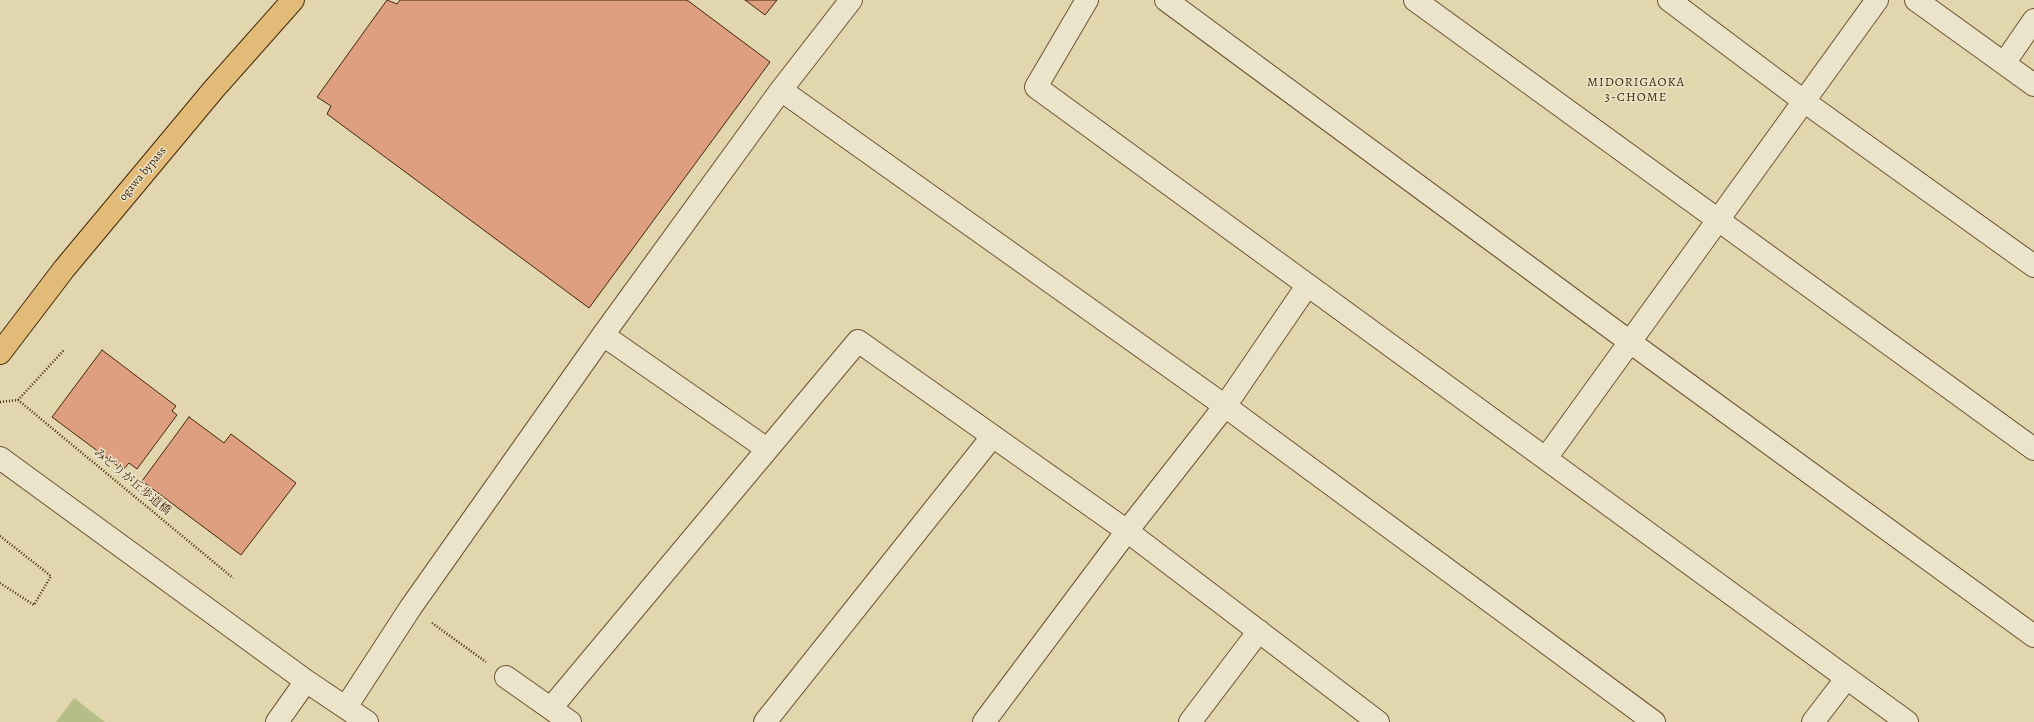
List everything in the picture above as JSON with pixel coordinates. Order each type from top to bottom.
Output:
[{"type":"highway","name":"ogawa bypass","points":[[0,353],[64,268],[214,89],[293,0]]},
{"type":"street","points":[[346,707],[411,607],[603,334],[781,90],[851,0]]},
{"type":"street","points":[[1088,0],[1036,87],[1907,722]]},
{"type":"street","points":[[1166,0],[1630,342],[2034,636]]},
{"type":"street","points":[[1415,0],[2034,449]]},
{"type":"street","points":[[1669,0],[1805,102],[2034,266]]},
{"type":"street","points":[[1546,458],[1805,102],[1877,0]]},
{"type":"street","points":[[1916,0],[2005,62],[2034,85]]},
{"type":"street","points":[[2005,62],[2034,20]]},
{"type":"street","points":[[781,90],[1225,406],[1654,722]]},
{"type":"street","points":[[984,722],[1127,531],[1225,406],[1308,286]]},
{"type":"street","points":[[603,334],[767,449]]},
{"type":"street","points":[[551,708],[858,341],[1127,531],[1378,722]]},
{"type":"street","points":[[765,722],[992,437]]},
{"type":"street","points":[[0,458],[306,681],[367,722]]},
{"type":"street","points":[[1190,722],[1259,631]]},
{"type":"street","points":[[506,676],[570,722]]},
{"type":"street","points":[[1813,722],[1846,679]]},
{"type":"street","points":[[277,722],[306,681]]},
{"type":"path","points":[[0,402],[18,400],[64,350]]},
{"type":"path","name":"みどりが丘歩道橋","points":[[18,400],[233,578]]},
{"type":"path","points":[[0,536],[51,576],[34,605],[0,583]]},
{"type":"path","points":[[411,607],[506,676]]},
{"type":"green space","points":[[74,698],[105,722],[56,722]]},
{"type":"building","points":[[387,0],[397,4],[400,0],[687,0],[770,62],[589,308],[327,114],[331,106],[317,97]]},
{"type":"building","points":[[745,0],[777,0],[765,15]]},
{"type":"building","points":[[102,350],[176,406],[172,411],[177,415],[137,469],[129,463],[123,470],[52,417]]},
{"type":"building","points":[[189,417],[224,443],[231,434],[296,483],[241,555],[142,481]]},
{"type":"district","name":"MIDORIGAOKA 3-CHOME","points":[[1636,90]]}]
